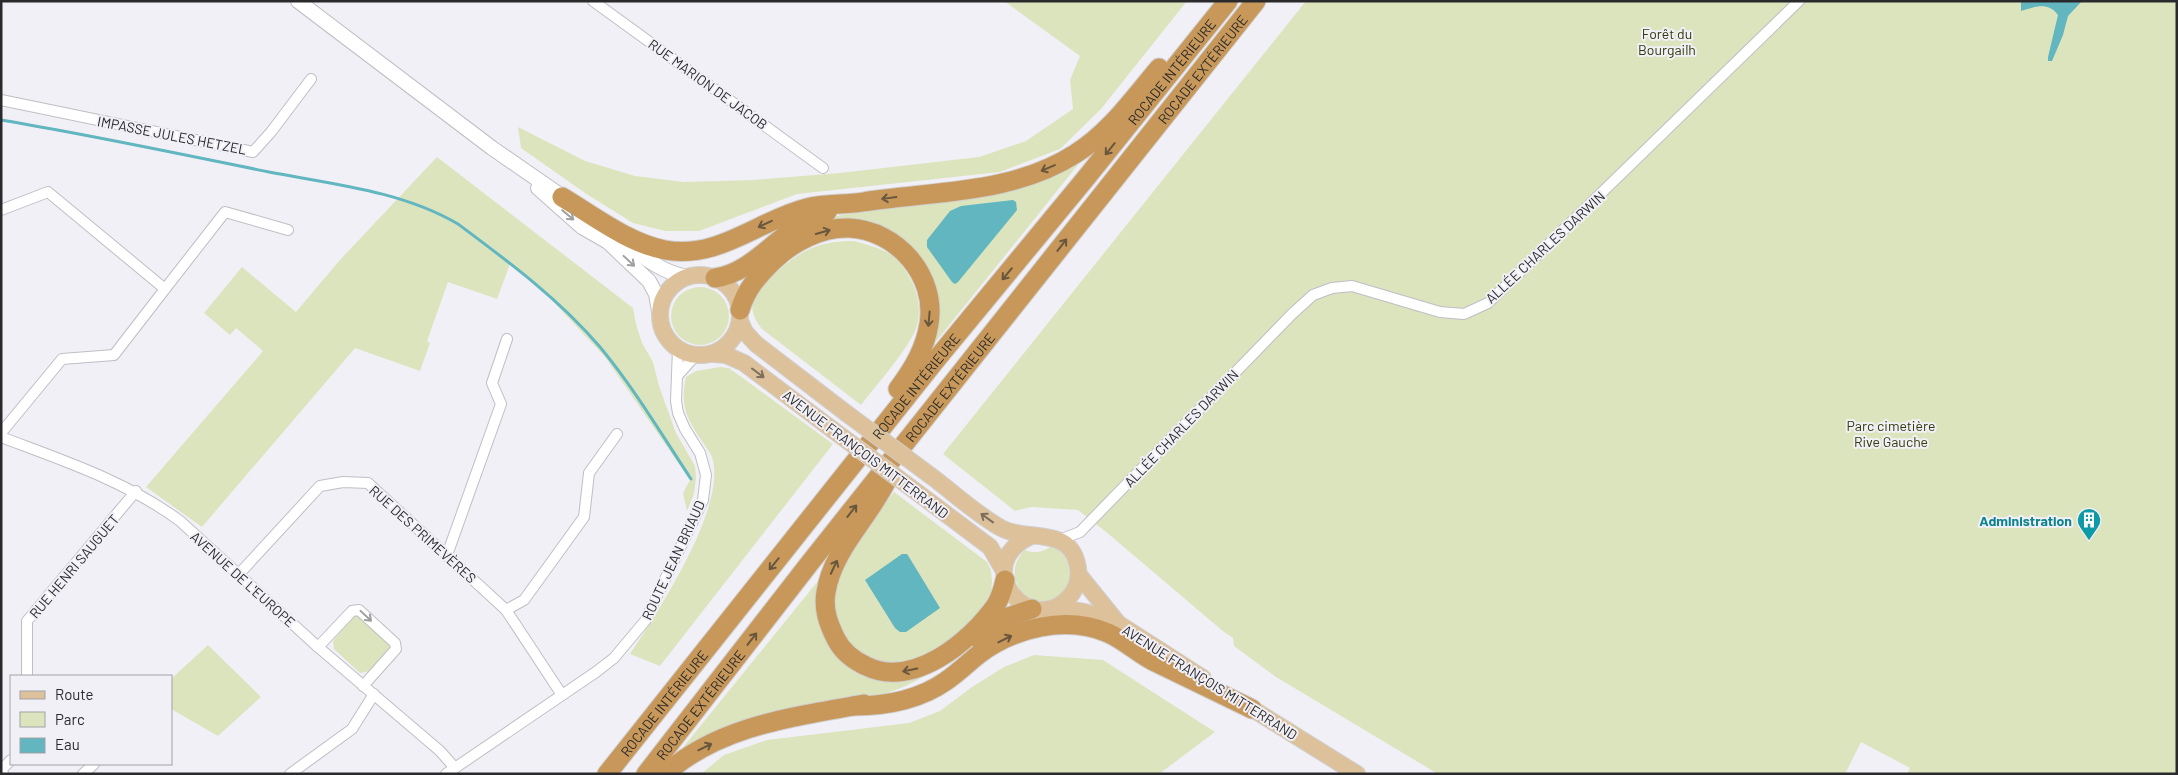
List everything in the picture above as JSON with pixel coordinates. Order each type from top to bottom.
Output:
[{"type":"highway","points":[[562,197],[639,243],[666,250],[692,252],[722,244],[798,210],[818,205],[845,205],[890,198],[953,192],[992,185],[1042,171],[1075,154],[1112,124],[1212,4],[1218,1]]},
{"type":"highway","name":"ROCADE INTÉRIEURE","points":[[607,774],[935,361],[1086,178],[1228,1]]},
{"type":"highway","name":"ROCADE EXTÉRIEURE","points":[[646,774],[901,448],[1256,1]]},
{"type":"highway","points":[[715,278],[727,276],[741,268],[805,222],[845,205]]},
{"type":"highway","points":[[740,316],[744,297],[752,282],[791,246],[824,231],[848,228],[874,233],[902,250],[915,264],[928,291],[930,323],[926,341],[919,357],[788,546]]},
{"type":"highway","points":[[901,448],[879,498],[849,540],[828,579],[825,609],[830,627],[846,653],[872,670],[908,671],[931,663],[961,641],[996,605],[1004,576]]},
{"type":"highway","points":[[665,774],[678,762],[697,750],[758,724],[898,696],[926,684],[996,624],[1008,617],[1032,608]]},
{"type":"highway","points":[[853,706],[878,706],[901,702],[931,691],[978,655],[1008,637],[1037,628],[1078,626],[1108,633],[1151,660],[1252,709]]},
{"type":"main road","name":"AVENUE FRANÇOIS MITTERRAND","points":[[298,1],[492,148],[660,268],[687,277],[701,275],[715,278],[732,290],[745,332],[756,344],[1002,528],[1032,536],[1044,535],[1059,540]]},
{"type":"main road","name":"AVENUE FRANÇOIS MITTERRAND","points":[[492,148],[582,227],[608,242],[649,281],[656,294],[660,325],[666,337],[678,349],[695,356],[726,355],[744,363],[990,547],[1014,598],[1032,608],[1044,610],[1056,607],[1085,612],[1119,624],[1357,774]]},
{"type":"main road","points":[[659,311],[662,300],[668,290],[677,282],[687,277]]},
{"type":"main road","points":[[714,354],[732,341],[740,316]]},
{"type":"main road","points":[[1004,576],[1006,559],[1012,549],[1021,541],[1032,536]]},
{"type":"main road","points":[[1056,607],[1072,594],[1079,575],[1078,564],[1074,554],[1067,545],[1059,540]]},
{"type":"main road","points":[[1079,575],[1119,624]]},
{"type":"street","name":"RUE MARION DE JACOB","points":[[593,1],[823,168]]},
{"type":"street","name":"ALLÉE CHARLES DARWIN","points":[[1059,540],[1080,532],[1292,314],[1313,295],[1332,288],[1352,286],[1440,312],[1464,314],[1488,303],[1799,1]]},
{"type":"street","name":"IMPASSE JULES HETZEL","points":[[1,100],[252,152],[271,132],[311,79]]},
{"type":"street","points":[[1,210],[48,192],[165,289]]},
{"type":"street","points":[[1,433],[62,359],[114,355],[225,212],[288,230]]},
{"type":"street","points":[[447,555],[501,404],[492,383],[507,338]]},
{"type":"street","name":"ROUTE JEAN BRIAUD","points":[[450,771],[614,658],[645,621],[703,500],[706,475],[700,453],[678,413],[675,389],[678,375],[678,349]]},
{"type":"street","points":[[678,375],[695,356]]},
{"type":"street","points":[[506,610],[524,600],[584,517],[589,473],[617,434]]},
{"type":"street","name":"AVENUE DE L'EUROPE","points":[[1,437],[136,491],[180,521],[318,647],[440,752],[450,771]]},
{"type":"street","name":"RUE DES PRIMEVÈRES","points":[[239,574],[320,486],[343,482],[368,483],[506,610],[562,695]]},
{"type":"street","name":"RUE HENRI SAUGUET","points":[[27,675],[27,621],[136,491]]},
{"type":"street","name":"ALLÉE CHARLES DARWIN","points":[[1074,554],[1080,532]]},
{"type":"street","points":[[318,647],[352,611],[359,610],[395,643],[396,649],[363,686]]},
{"type":"street","points":[[290,774],[352,729],[374,694]]},
{"type":"street","points":[[3,774],[2,769],[10,761]]},
{"type":"street","points":[[83,774],[93,765]]},
{"type":"green space","points":[[1004,1],[1187,1],[1101,109],[1060,149],[1000,172],[797,194],[699,231],[665,231],[633,223],[585,193],[521,148],[518,127],[585,161],[635,176],[684,182],[753,180],[840,173],[979,157],[1026,141],[1073,109],[1070,80],[1080,56]]},
{"type":"green space","name":"Parc cimetière Rive Gauche","points":[[1306,1],[2177,1],[2177,774],[1907,774],[1910,768],[1861,742],[1845,774],[1438,774],[1276,677],[1234,646],[1233,638],[1078,510],[1031,507],[1015,511],[943,454]]},
{"type":"green space","points":[[437,157],[633,308],[642,343],[653,362],[659,386],[676,433],[695,466],[694,494],[687,511],[683,493],[690,480],[605,357],[546,294],[510,264],[497,299],[448,282],[427,341],[430,343],[420,371],[355,348],[202,527],[146,487],[263,351],[236,328],[230,335],[204,313],[242,267],[296,312],[339,261]]},
{"type":"green space","points":[[1081,161],[930,349],[936,329],[902,240],[804,228],[840,215],[885,207]]},
{"type":"green space","points":[[854,241],[882,250],[896,259],[914,286],[919,307],[919,317],[912,337],[861,405],[762,329],[752,309],[753,301],[763,286],[778,270],[796,257],[822,244]]},
{"type":"green space","points":[[694,287],[706,287],[716,291],[725,300],[729,322],[721,337],[706,345],[694,345],[684,341],[675,332],[671,322],[671,310],[675,300],[684,291]]},
{"type":"green space","points":[[720,367],[729,368],[833,444],[660,666],[630,654],[672,587],[700,530],[710,503],[714,478],[712,457],[688,418],[684,403],[684,387],[686,377],[696,371]]},
{"type":"green space","points":[[894,492],[987,562],[991,570],[992,581],[991,594],[983,607],[948,643],[903,665],[883,665],[851,648],[834,616],[835,582],[857,542]]},
{"type":"green space","points":[[1052,546],[1059,550],[1066,559],[1069,579],[1062,592],[1052,600],[1041,602],[1031,599],[1022,593],[1014,573],[1017,561],[1025,550],[1039,552]]},
{"type":"green space","points":[[822,576],[853,666],[943,662],[924,676],[897,690],[676,756]]},
{"type":"green space","points":[[354,616],[359,616],[390,645],[390,649],[370,671],[360,673],[334,649],[333,641]]},
{"type":"green space","points":[[208,645],[261,697],[218,736],[172,710],[172,678]]},
{"type":"green space","points":[[1034,655],[1103,660],[1215,732],[1159,774],[701,774],[724,755],[767,740],[909,723],[940,711],[972,687],[1004,667]]},
{"type":"water","points":[[2021,1],[2082,1],[2068,16],[2063,35],[2052,61],[2048,61],[2048,57],[2058,15],[2050,8],[2041,6],[2021,11]]},
{"type":"water","points":[[1013,200],[1016,202],[1017,210],[958,282],[955,284],[952,282],[927,247],[927,240],[950,211],[961,206]]},
{"type":"water","points":[[902,554],[907,554],[940,608],[906,632],[900,632],[895,628],[865,580]]},
{"type":"waterway","points":[[1,120],[366,190],[414,204],[458,224],[533,282],[584,329],[624,379],[691,479]]},
{"type":"place","name":"Administration","points":[[2089,541]]},
{"type":"park label","name":"Forêt du Bourgailh","points":[[1667,42]]}]
